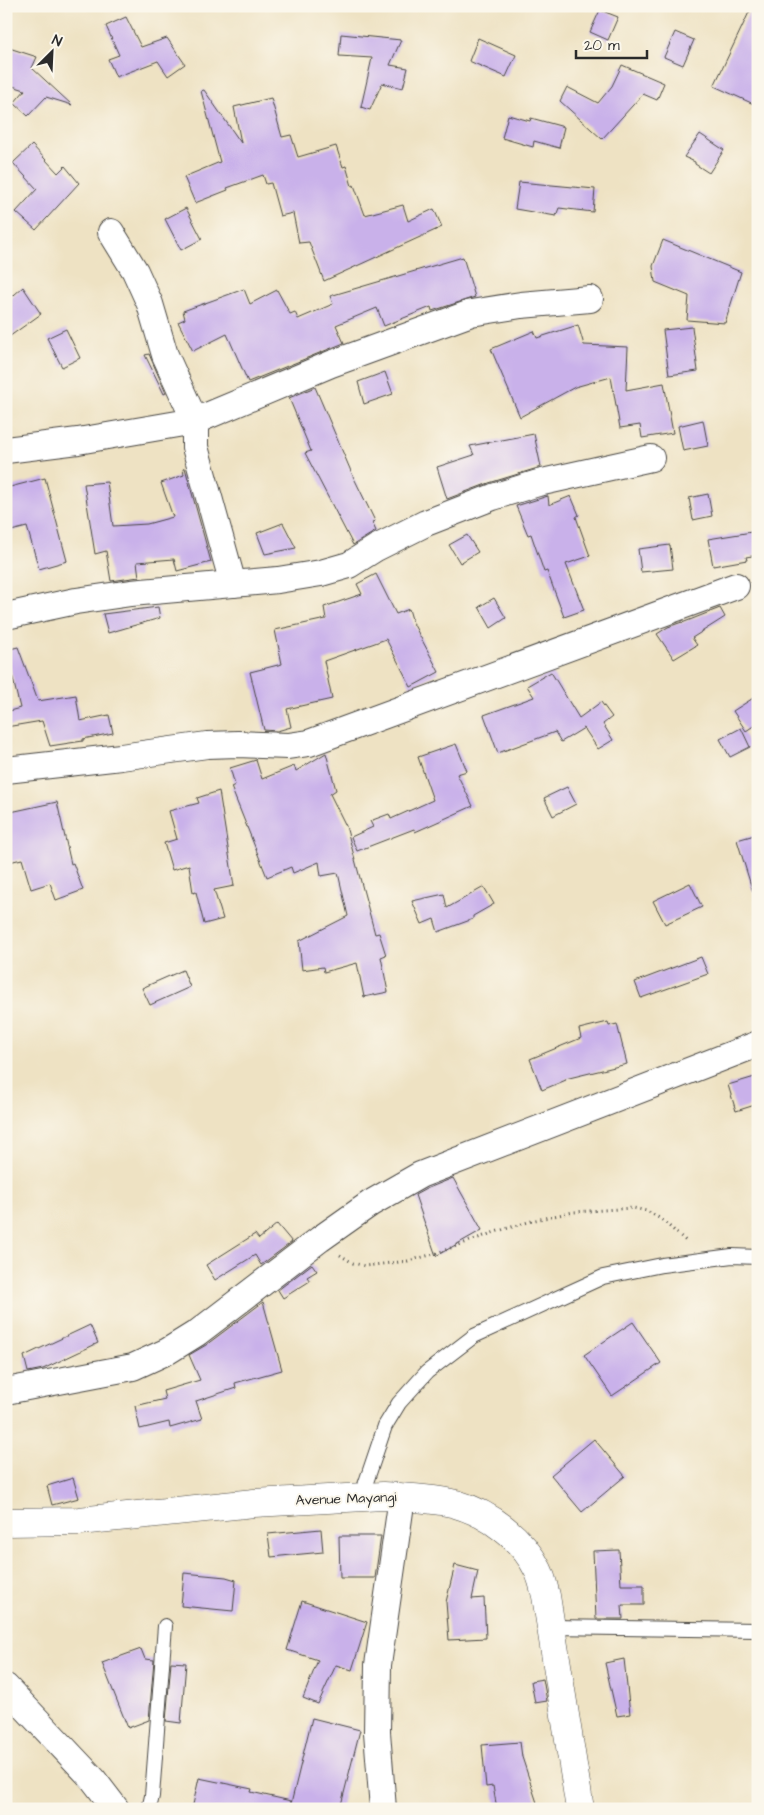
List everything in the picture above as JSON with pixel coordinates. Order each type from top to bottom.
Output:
[{"type":"street","points":[[111,232],[135,271],[150,304],[165,355],[195,421],[194,448],[233,584]]},
{"type":"street","points":[[6,450],[78,441],[195,421],[332,364],[471,313],[521,305],[590,299]]},
{"type":"street","points":[[6,616],[76,601],[131,593],[278,580],[321,573],[348,565],[376,548],[426,523],[493,497],[538,483],[651,458]]},
{"type":"street","points":[[6,770],[207,745],[288,746],[309,743],[736,586]]},
{"type":"street","points":[[6,1391],[133,1367],[168,1351],[197,1333],[320,1239],[371,1203],[420,1175],[758,1044]]},
{"type":"street","points":[[383,1809],[377,1732],[378,1665],[402,1497]]},
{"type":"street","name":"Avenue Mayangi","points":[[6,1522],[79,1521],[254,1503],[402,1497],[456,1504],[494,1521],[521,1544],[538,1570],[546,1596],[580,1809]]},
{"type":"street","points":[[6,1687],[92,1779],[116,1809]]},
{"type":"lane","points":[[361,1498],[385,1426],[399,1402],[427,1372],[474,1336],[603,1277],[636,1269],[732,1256],[758,1257]]},
{"type":"lane","points":[[149,1809],[152,1796],[165,1626]]},
{"type":"lane","points":[[552,1627],[758,1630]]},
{"type":"path","points":[[320,1239],[352,1263],[365,1266],[387,1265],[417,1260],[535,1220],[573,1212],[633,1208],[647,1211],[661,1218],[705,1260]]},
{"type":"building","points":[[752,6],[758,6],[758,106],[714,86]]},
{"type":"building","points":[[600,10],[618,17],[608,40],[590,32]]},
{"type":"building","points":[[126,17],[141,47],[167,38],[185,64],[168,76],[158,61],[116,77],[108,59],[119,55],[106,26]]},
{"type":"building","points":[[675,32],[694,40],[683,65],[664,57]]},
{"type":"building","points":[[341,34],[401,40],[390,65],[408,68],[403,88],[382,83],[370,110],[361,107],[372,58],[339,56]]},
{"type":"building","points":[[478,38],[516,55],[506,77],[469,61]]},
{"type":"building","points":[[6,47],[37,57],[32,68],[72,105],[46,97],[28,116],[14,103],[25,90],[6,84]]},
{"type":"building","points":[[622,65],[664,83],[657,100],[643,94],[602,139],[560,101],[567,87],[598,103],[612,86]]},
{"type":"building","points":[[204,90],[241,143],[234,107],[271,98],[282,137],[291,135],[298,157],[336,146],[343,167],[346,166],[352,186],[354,185],[365,215],[403,205],[408,221],[434,209],[442,227],[324,281],[309,242],[299,243],[293,213],[280,216],[271,183],[266,184],[263,175],[227,188],[228,190],[195,203],[184,177],[220,162],[201,91]]},
{"type":"building","points":[[508,115],[530,121],[531,118],[564,127],[559,148],[534,141],[533,147],[502,138]]},
{"type":"building","points":[[700,134],[724,150],[709,173],[695,164],[695,162],[684,157]]},
{"type":"building","points":[[32,145],[58,173],[65,166],[79,183],[36,230],[16,212],[37,189],[13,163]]},
{"type":"building","points":[[519,182],[595,189],[593,212],[559,208],[556,216],[515,209]]},
{"type":"building","points":[[186,208],[202,239],[181,250],[165,219]]},
{"type":"building","points":[[663,240],[741,272],[725,323],[687,320],[689,296],[655,282],[653,266]]},
{"type":"building","points":[[463,257],[475,297],[432,311],[431,307],[384,326],[377,308],[336,325],[344,343],[248,382],[227,334],[193,351],[178,322],[185,319],[183,311],[244,289],[250,304],[277,290],[290,314],[295,312],[298,319],[333,304],[330,296]]},
{"type":"building","points":[[23,287],[41,314],[6,339],[6,302]]},
{"type":"building","points":[[578,325],[584,345],[628,347],[626,390],[664,383],[673,433],[642,438],[640,425],[620,428],[611,377],[575,387],[520,417],[491,349],[534,331],[537,338]]},
{"type":"building","points":[[692,327],[698,371],[669,375],[663,330]]},
{"type":"building","points":[[66,329],[80,358],[62,367],[47,338]]},
{"type":"building","points":[[149,354],[166,393],[164,394],[145,355]]},
{"type":"building","points":[[385,372],[393,394],[364,404],[358,382]]},
{"type":"building","points":[[315,387],[353,476],[375,521],[372,522],[376,531],[353,545],[305,453],[311,451],[289,398]]},
{"type":"building","points":[[703,420],[708,446],[683,451],[678,426]]},
{"type":"building","points":[[534,434],[541,467],[489,483],[447,499],[437,467],[474,455],[470,446]]},
{"type":"building","points":[[185,468],[211,562],[177,571],[174,559],[137,562],[139,577],[111,581],[106,551],[95,554],[84,484],[107,482],[113,526],[147,524],[173,517],[161,483],[184,475],[183,469]]},
{"type":"building","points":[[45,478],[67,561],[39,569],[27,527],[11,531],[6,514],[6,488]]},
{"type":"building","points":[[708,494],[712,516],[693,520],[689,498]]},
{"type":"building","points":[[548,496],[549,505],[571,496],[579,515],[576,517],[590,556],[566,564],[584,610],[564,617],[547,571],[544,572],[531,534],[528,535],[516,506]]},
{"type":"building","points":[[283,523],[296,548],[265,554],[257,533]]},
{"type":"building","points":[[758,531],[758,555],[746,557],[747,560],[713,566],[708,539]]},
{"type":"building","points":[[467,535],[478,552],[460,563],[449,545]]},
{"type":"building","points":[[670,545],[673,569],[641,572],[638,549]]},
{"type":"building","points":[[376,574],[396,614],[409,609],[413,623],[439,672],[411,687],[386,639],[324,661],[332,699],[287,709],[291,727],[277,731],[264,730],[250,672],[282,664],[275,630],[326,619],[324,607],[362,594],[357,584]]},
{"type":"building","points":[[494,598],[506,618],[491,628],[479,607]]},
{"type":"building","points":[[158,607],[160,618],[108,633],[103,614]]},
{"type":"building","points":[[720,608],[725,617],[692,638],[697,645],[674,659],[657,634],[668,627]]},
{"type":"building","points":[[18,647],[38,701],[76,695],[80,721],[109,715],[113,733],[83,739],[83,741],[50,746],[42,721],[6,727],[6,712],[20,708],[6,650]]},
{"type":"building","points":[[551,672],[579,718],[601,702],[612,717],[603,724],[613,740],[598,749],[584,728],[561,742],[555,732],[498,753],[484,715],[534,697],[527,686]]},
{"type":"building","points":[[758,695],[758,723],[746,731],[733,711]]},
{"type":"building","points":[[741,728],[750,747],[730,757],[720,739]]},
{"type":"building","points":[[456,744],[467,771],[457,774],[473,806],[415,832],[414,829],[357,851],[351,837],[373,827],[370,821],[389,814],[391,819],[433,800],[418,757]]},
{"type":"building","points":[[326,753],[336,790],[330,794],[346,826],[375,934],[379,933],[386,955],[381,957],[388,992],[364,997],[357,963],[324,972],[323,967],[302,970],[299,941],[348,916],[338,873],[321,876],[319,862],[293,873],[291,867],[267,877],[231,787],[235,785],[230,768],[256,760],[262,779],[294,766],[296,771]]},
{"type":"building","points":[[567,787],[576,804],[553,816],[544,798]]},
{"type":"building","points":[[219,791],[234,886],[214,890],[223,919],[204,924],[196,892],[193,893],[189,865],[172,870],[164,843],[177,839],[169,811],[199,803],[197,798]]},
{"type":"building","points":[[57,802],[71,864],[73,863],[83,890],[56,900],[50,883],[31,889],[22,859],[9,862],[6,848],[6,813]]},
{"type":"building","points":[[758,834],[758,891],[753,892],[737,840]]},
{"type":"building","points":[[690,883],[702,907],[665,924],[653,901]]},
{"type":"building","points":[[484,887],[494,904],[473,916],[473,919],[438,932],[434,919],[422,924],[412,901],[444,894],[447,908]]},
{"type":"building","points":[[701,957],[708,974],[641,998],[635,982]]},
{"type":"building","points":[[183,970],[190,987],[150,1005],[142,988]]},
{"type":"building","points":[[608,1022],[609,1026],[617,1024],[627,1064],[565,1079],[542,1090],[530,1059],[581,1038],[579,1029]]},
{"type":"building","points":[[758,1076],[758,1104],[736,1111],[728,1085]]},
{"type":"building","points":[[453,1178],[482,1230],[436,1256],[415,1195]]},
{"type":"building","points":[[277,1224],[292,1242],[261,1265],[255,1255],[215,1280],[206,1265],[255,1234],[259,1239]]},
{"type":"building","points":[[312,1264],[317,1271],[307,1277],[310,1281],[283,1298],[278,1290]]},
{"type":"building","points":[[263,1302],[282,1370],[235,1383],[236,1388],[196,1401],[202,1419],[170,1428],[169,1422],[140,1429],[135,1406],[165,1399],[163,1391],[200,1380],[189,1355],[206,1345]]},
{"type":"building","points":[[633,1322],[661,1363],[612,1396],[584,1355]]},
{"type":"building","points":[[90,1325],[98,1343],[43,1369],[28,1372],[24,1356]]},
{"type":"building","points":[[594,1439],[625,1476],[582,1512],[551,1475]]},
{"type":"building","points":[[73,1478],[79,1498],[52,1505],[47,1486]]},
{"type":"building","points":[[321,1529],[323,1552],[271,1557],[268,1534]]},
{"type":"building","points":[[339,1536],[381,1536],[375,1578],[340,1578]]},
{"type":"building","points":[[619,1550],[621,1585],[644,1585],[644,1605],[622,1605],[623,1619],[596,1619],[593,1551]]},
{"type":"building","points":[[455,1565],[478,1571],[472,1599],[484,1598],[486,1638],[449,1640],[446,1602]]},
{"type":"building","points":[[184,1573],[226,1577],[236,1580],[233,1611],[181,1606]]},
{"type":"building","points":[[302,1601],[367,1622],[352,1670],[336,1665],[318,1704],[303,1698],[318,1660],[287,1650]]},
{"type":"building","points":[[141,1649],[145,1659],[154,1660],[149,1720],[128,1728],[102,1663]]},
{"type":"building","points":[[624,1659],[630,1714],[617,1716],[605,1663]]},
{"type":"building","points":[[171,1662],[186,1663],[181,1723],[166,1721]]},
{"type":"building","points":[[543,1679],[547,1701],[535,1703],[531,1681]]},
{"type":"building","points":[[312,1718],[360,1730],[340,1809],[192,1809],[199,1778],[252,1789],[251,1792],[291,1801],[290,1808]]},
{"type":"building","points":[[520,1742],[522,1757],[539,1809],[497,1809],[493,1786],[486,1787],[482,1745]]}]
